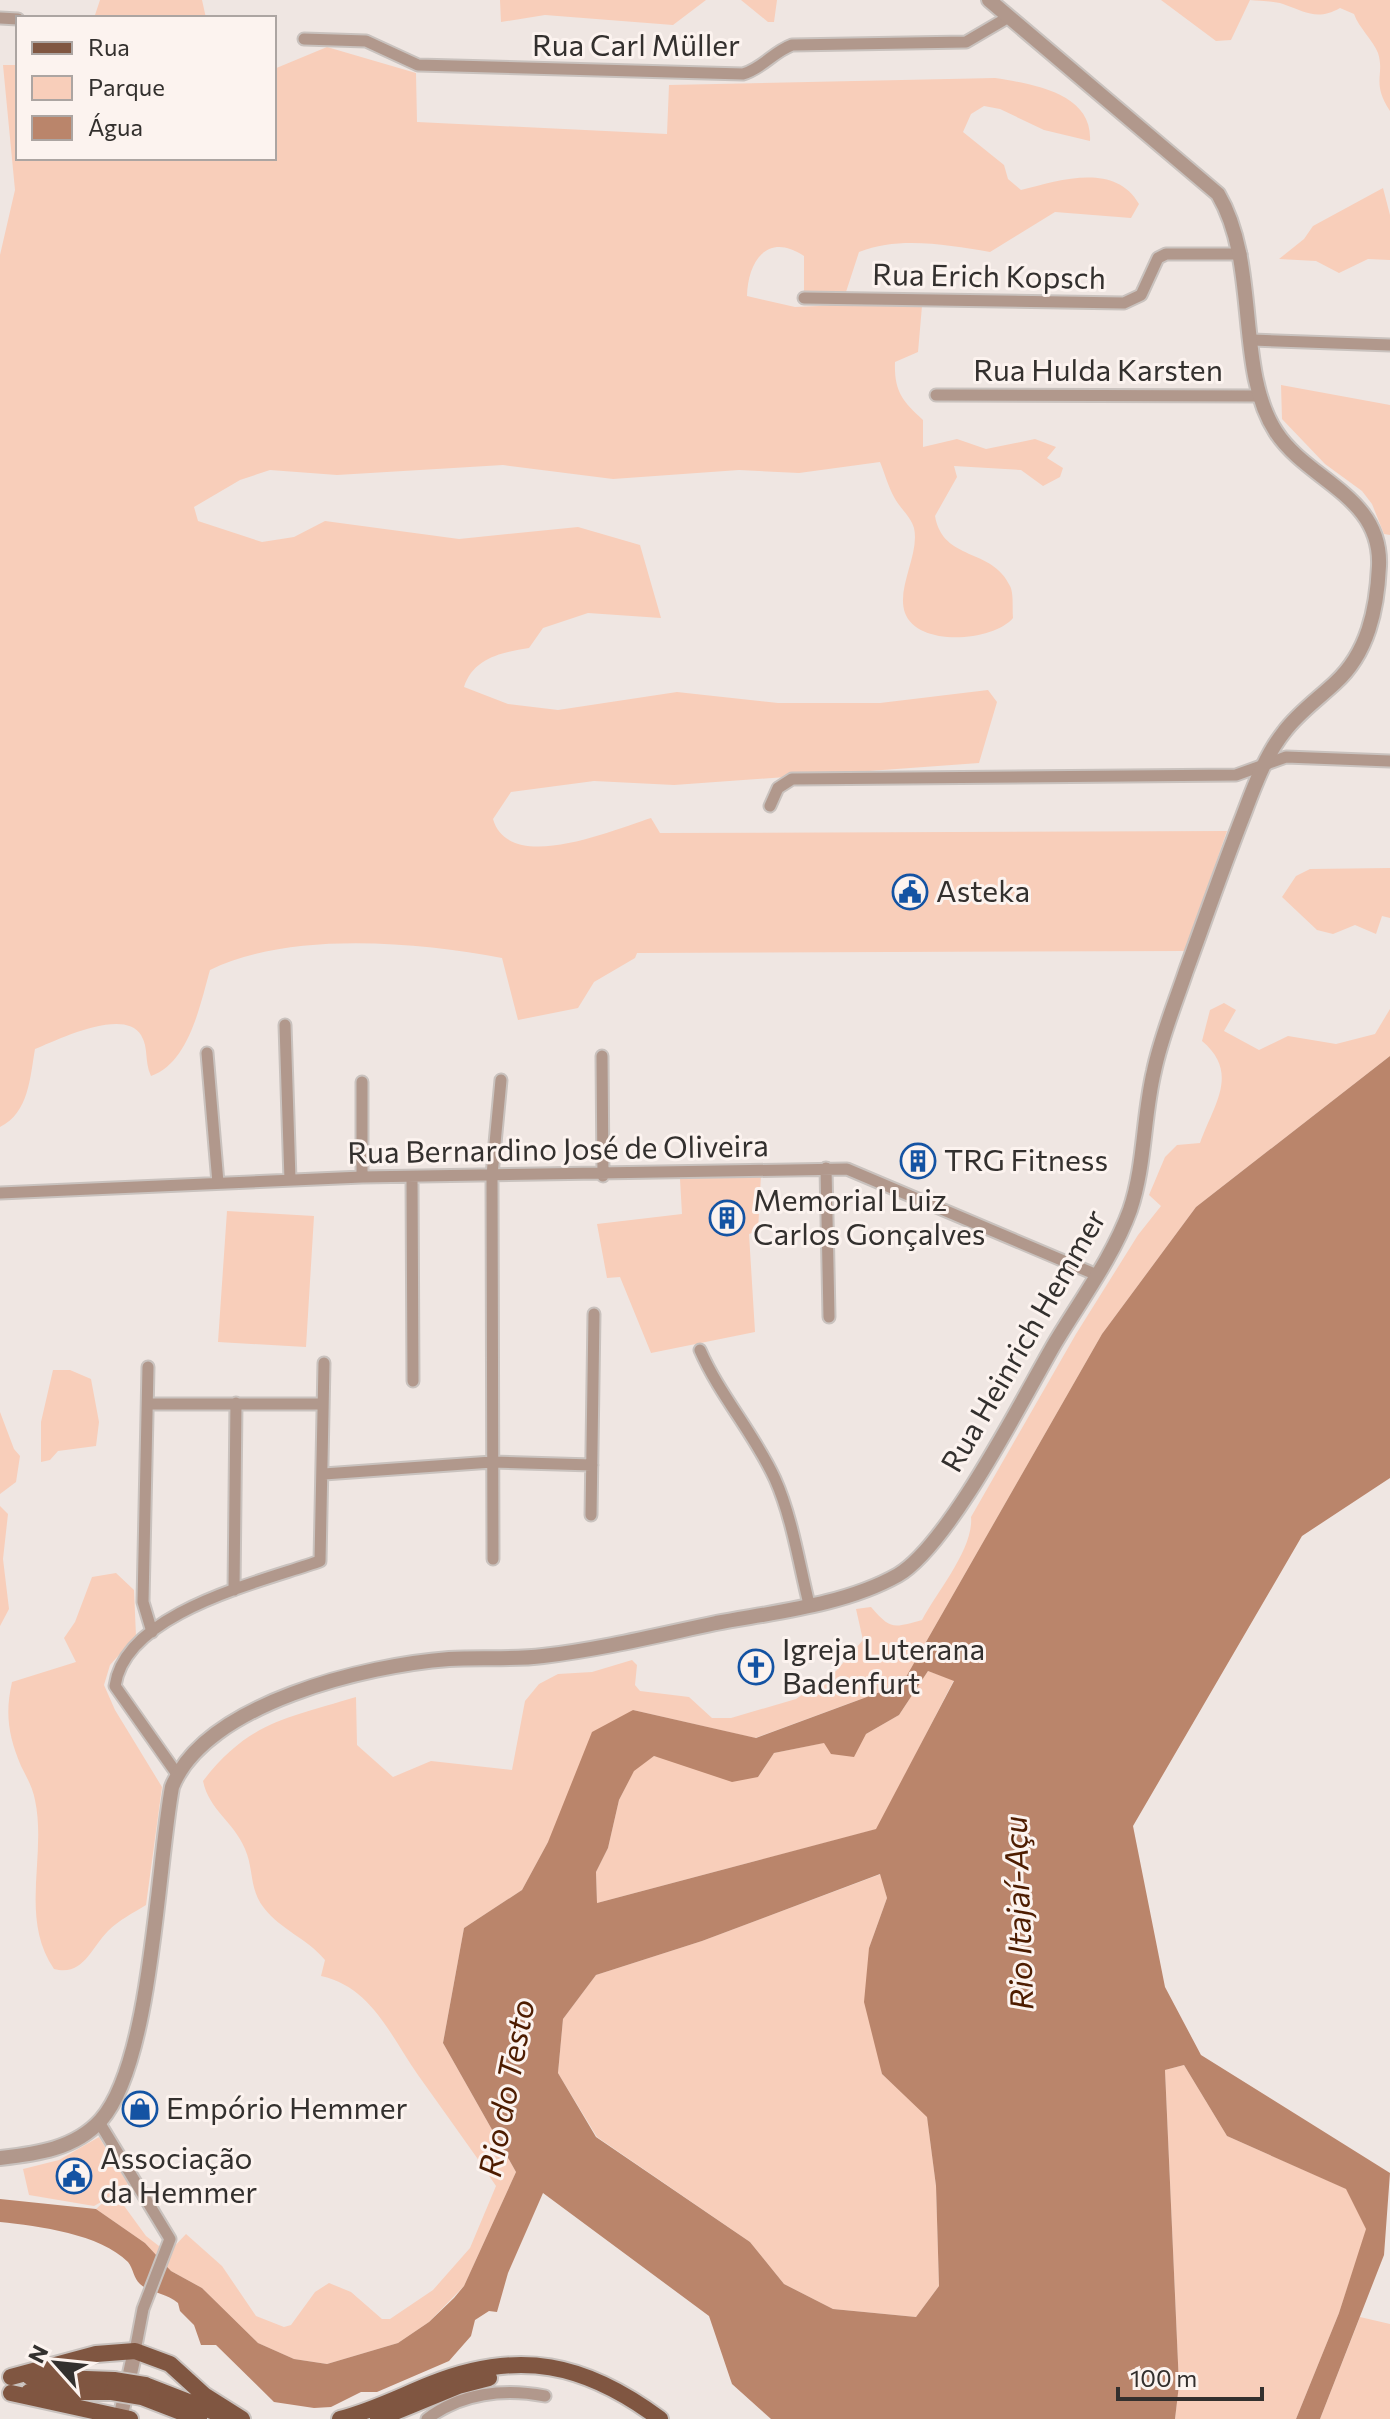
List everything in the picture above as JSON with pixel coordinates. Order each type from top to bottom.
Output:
[{"type":"main road","points":[[5,2385],[96,2354],[135,2351],[170,2364],[204,2395],[242,2419]]},
{"type":"main road","points":[[340,2419],[455,2375],[498,2365],[529,2364],[565,2369],[600,2381],[660,2419]]},
{"type":"main road","points":[[378,2419],[458,2386],[514,2374],[542,2376],[578,2385],[616,2401],[642,2419]]},
{"type":"main road","points":[[5,2385],[113,2386],[144,2391],[234,2419]]},
{"type":"main road","points":[[5,2385],[124,2418]]},
{"type":"main road","points":[[144,2391],[199,2419]]},
{"type":"street","name":"Rua Heinrich Hemmer","points":[[0,2158],[49,2151],[99,2122],[116,2097],[131,2053],[158,1897],[166,1820],[177,1774],[209,1738],[236,1720],[307,1690],[362,1674],[449,1659],[534,1657],[582,1651],[809,1604],[872,1587],[897,1575],[926,1551],[956,1511],[1097,1275],[1129,1213],[1162,1040],[1230,850],[1264,767],[1283,732],[1340,679],[1360,652],[1373,611],[1379,553],[1367,517],[1354,501],[1290,450],[1271,425],[1261,396],[1241,254],[1230,214],[1218,194],[1202,177],[989,0]]},
{"type":"street","name":"Rua Carl Müller","points":[[304,39],[366,41],[418,65],[743,74],[762,68],[780,50],[792,45],[966,42],[1007,18]]},
{"type":"street","name":"Rua Erich Kopsch","points":[[804,298],[1124,303],[1141,295],[1158,258],[1166,254],[1241,254]]},
{"type":"street","points":[[1252,340],[1390,345]]},
{"type":"street","name":"Rua Hulda Karsten","points":[[936,395],[1261,396]]},
{"type":"street","points":[[770,806],[778,788],[792,779],[1236,775],[1286,757],[1390,761]]},
{"type":"street","points":[[285,1025],[290,1180]]},
{"type":"street","points":[[207,1053],[218,1183]]},
{"type":"street","points":[[602,1056],[603,1176]]},
{"type":"street","points":[[493,1559],[492,1175],[501,1080]]},
{"type":"street","points":[[362,1082],[362,1177]]},
{"type":"street","points":[[826,1168],[829,1317]]},
{"type":"street","name":"Rua Bernardino José de Oliveira","points":[[0,1193],[362,1177],[603,1176],[847,1169],[1097,1275]]},
{"type":"street","points":[[412,1177],[413,1381]]},
{"type":"street","points":[[591,1515],[594,1314]]},
{"type":"street","points":[[700,1350],[712,1379],[748,1428],[776,1481],[809,1604]]},
{"type":"street","points":[[177,1774],[115,1686],[118,1670],[152,1632],[183,1609],[320,1561],[324,1363]]},
{"type":"street","points":[[148,1367],[143,1602],[152,1632]]},
{"type":"street","points":[[234,1590],[236,1403]]},
{"type":"street","points":[[149,1404],[323,1404]]},
{"type":"street","points":[[324,1474],[492,1462],[592,1465]]},
{"type":"street","points":[[99,2122],[170,2239],[149,2292],[124,2418]]},
{"type":"street","points":[[427,2419],[443,2406],[492,2392],[545,2396]]},
{"type":"green space","points":[[100,0],[202,0],[206,16],[95,16]]},
{"type":"green space","points":[[500,0],[706,0],[673,25],[545,15],[501,22]]},
{"type":"green space","points":[[741,0],[777,0],[774,22],[768,22]]},
{"type":"green space","points":[[1161,0],[1250,0],[1231,40],[1216,41]]},
{"type":"green space","points":[[1250,0],[1390,0],[1390,111],[1381,93],[1378,53],[1354,14],[1340,8],[1318,15],[1279,3]]},
{"type":"green space","points":[[327,47],[416,73],[417,122],[667,134],[669,85],[995,78],[1058,94],[1082,112],[1090,141],[1044,130],[1000,109],[984,106],[971,114],[963,132],[1004,165],[1008,179],[1021,190],[1069,179],[1101,178],[1129,191],[1139,204],[1131,218],[1055,212],[990,252],[924,243],[875,247],[859,252],[846,292],[804,292],[804,256],[780,247],[762,254],[751,271],[748,283],[747,296],[795,307],[890,303],[922,306],[918,352],[895,362],[895,372],[901,395],[923,420],[923,447],[957,439],[986,449],[1035,439],[1056,447],[1047,458],[1063,468],[1060,477],[1043,486],[1021,470],[954,466],[957,477],[935,516],[940,531],[948,541],[992,565],[1010,586],[1013,618],[990,632],[974,636],[940,636],[925,632],[913,624],[905,613],[903,593],[914,549],[914,528],[894,497],[880,462],[799,473],[739,470],[613,479],[503,465],[337,475],[270,470],[240,480],[194,507],[198,521],[262,542],[294,537],[325,521],[459,539],[578,527],[640,545],[661,618],[588,613],[543,628],[529,648],[490,658],[468,677],[464,687],[508,704],[558,710],[677,692],[778,703],[880,703],[988,690],[997,702],[979,763],[674,785],[594,781],[511,792],[493,819],[503,836],[519,844],[564,844],[651,818],[660,833],[1227,831],[1185,951],[637,953],[635,958],[594,982],[578,1008],[518,1020],[502,958],[393,944],[354,943],[277,949],[210,970],[184,1046],[164,1069],[151,1076],[141,1035],[132,1027],[120,1024],[90,1028],[35,1049],[22,1104],[10,1121],[0,1127],[0,255],[15,190],[3,65],[16,65],[16,160],[276,160],[276,68]]},
{"type":"green space","points":[[1383,188],[1390,215],[1390,260],[1368,259],[1339,273],[1316,261],[1279,259],[1304,239],[1313,226]]},
{"type":"green space","points":[[1281,385],[1390,405],[1390,535],[1384,534],[1372,504],[1362,491],[1325,464],[1282,419]]},
{"type":"green space","points":[[1390,868],[1390,918],[1382,916],[1376,934],[1355,925],[1333,934],[1317,930],[1282,897],[1296,876],[1310,869]]},
{"type":"green space","points":[[1224,1003],[1236,1010],[1224,1031],[1259,1050],[1288,1036],[1336,1044],[1375,1034],[1390,1009],[1390,1056],[1196,1207],[1102,1334],[902,1684],[755,1738],[633,1710],[548,1842],[522,1890],[464,1928],[443,2043],[516,2172],[464,2286],[429,2322],[398,2343],[327,2364],[294,2359],[258,2343],[202,2288],[171,2271],[145,2243],[96,2209],[108,2198],[122,2203],[146,2236],[168,2253],[186,2234],[222,2266],[256,2316],[284,2327],[291,2325],[315,2292],[329,2283],[351,2292],[382,2319],[390,2319],[433,2290],[470,2248],[496,2186],[378,2015],[354,1991],[321,1976],[325,1960],[264,1908],[256,1894],[245,1849],[211,1800],[203,1781],[237,1746],[271,1724],[356,1697],[357,1745],[393,1777],[431,1761],[512,1770],[525,1701],[539,1684],[558,1674],[592,1672],[632,1660],[637,1665],[635,1685],[640,1691],[689,1697],[712,1718],[731,1718],[796,1699],[836,1671],[863,1640],[856,1609],[871,1607],[883,1620],[893,1625],[922,1620],[961,1556],[971,1517],[1076,1334],[1138,1235],[1161,1206],[1149,1195],[1165,1157],[1177,1145],[1200,1143],[1217,1102],[1222,1077],[1220,1065],[1202,1041],[1210,1010]]},
{"type":"green space","points":[[761,1175],[758,1231],[749,1234],[755,1332],[651,1353],[620,1277],[607,1278],[597,1224],[682,1214],[680,1179]]},
{"type":"green space","points":[[227,1211],[314,1216],[306,1347],[218,1342]]},
{"type":"green space","points":[[53,1370],[70,1370],[91,1379],[99,1422],[96,1446],[58,1451],[50,1460],[41,1462],[41,1422]]},
{"type":"green space","points":[[0,1412],[14,1449],[20,1456],[16,1482],[0,1494]]},
{"type":"green space","points":[[0,1506],[8,1514],[3,1559],[9,1609],[0,1626]]},
{"type":"green space","points":[[116,1573],[134,1590],[136,1636],[110,1665],[104,1685],[115,1710],[162,1787],[146,1905],[112,1927],[79,1965],[72,1969],[54,1969],[38,1929],[38,1821],[33,1791],[11,1734],[8,1714],[10,1693],[12,1682],[76,1662],[64,1638],[75,1622],[92,1577]]},
{"type":"green space","points":[[928,1671],[954,1680],[877,1829],[597,1903],[596,1872],[608,1848],[619,1800],[634,1770],[654,1756],[758,1777],[774,1753],[866,1734],[899,1715]]},
{"type":"green space","points":[[881,1874],[887,1898],[869,1948],[882,2074],[927,2116],[936,2186],[939,2286],[916,2317],[833,2309],[784,2284],[750,2242],[597,2137],[558,2073],[563,2019],[596,1975],[702,1941]]},
{"type":"green space","points":[[1184,2065],[1227,2136],[1347,2189],[1367,2229],[1339,2313],[1296,2419],[1175,2419],[1179,2385],[1165,2070]]},
{"type":"green space","name":"Associação da Hemmer","points":[[99,2137],[128,2184],[94,2206],[29,2195],[23,2169],[59,2160]]},
{"type":"green space","points":[[1360,2317],[1390,2324],[1390,2419],[1320,2419]]},
{"type":"water","points":[[1390,1056],[1390,1478],[1302,1536],[1133,1826],[1165,1987],[1201,2055],[1390,2173],[1384,2255],[1320,2419],[1296,2419],[1339,2313],[1366,2229],[1346,2189],[1227,2136],[1184,2065],[1165,2070],[1179,2385],[1175,2419],[771,2419],[732,2384],[709,2316],[543,2193],[508,2273],[497,2312],[489,2311],[475,2320],[471,2336],[449,2361],[377,2392],[361,2392],[331,2407],[314,2408],[274,2402],[216,2345],[201,2345],[194,2325],[180,2311],[178,2303],[140,2284],[128,2262],[116,2252],[68,2233],[0,2222],[0,2199],[96,2209],[145,2243],[171,2271],[202,2288],[258,2343],[294,2359],[327,2364],[398,2343],[429,2322],[464,2286],[516,2172],[443,2043],[464,1928],[522,1890],[548,1842],[592,1732],[633,1710],[756,1738],[902,1684],[1102,1334],[1196,1207]],"holes":[[[928,1671],[954,1681],[876,1829],[597,1903],[596,1872],[608,1848],[619,1800],[634,1771],[654,1756],[732,1782],[758,1777],[774,1753],[824,1743],[831,1754],[854,1757],[866,1734],[899,1715]],[[880,1874],[887,1898],[869,1948],[864,2002],[882,2074],[927,2117],[936,2186],[939,2286],[916,2317],[833,2309],[784,2284],[750,2242],[596,2137],[558,2073],[563,2019],[596,1975],[702,1941]]]},
{"type":"place","name":"Asteka","points":[[910,892]]},
{"type":"place","name":"TRG Fitness","points":[[918,1161]]},
{"type":"place","name":"Memorial Luiz Carlos Gonçalves","points":[[727,1218]]},
{"type":"place","name":"Igreja Luterana Badenfurt","points":[[756,1667]]},
{"type":"place","name":"Empório Hemmer","points":[[140,2109]]},
{"type":"place","name":"Associação da Hemmer","points":[[74,2176]]},
{"type":"water label","name":"Rio Itajaí-Açu","points":[[1019,1913]]},
{"type":"water label","name":"Rio do Testo","points":[[507,2088]]}]
